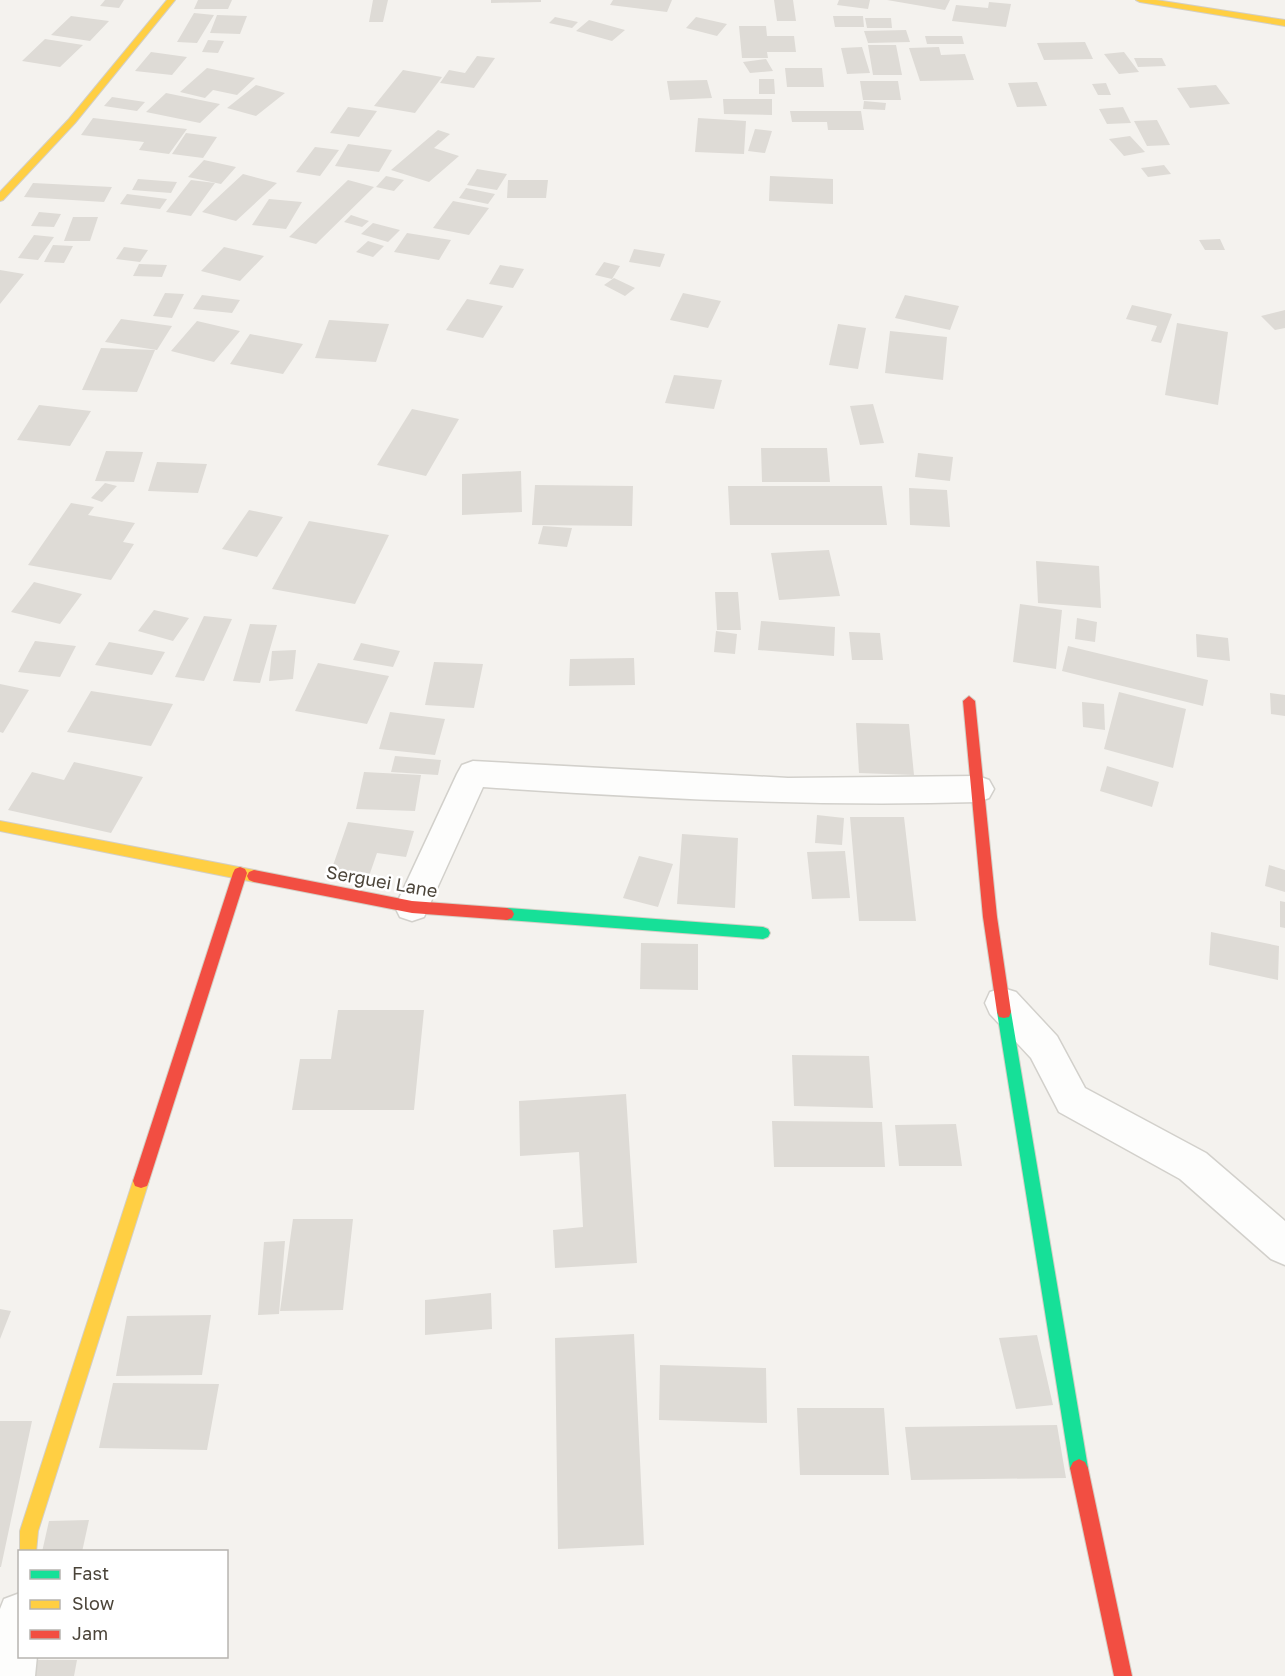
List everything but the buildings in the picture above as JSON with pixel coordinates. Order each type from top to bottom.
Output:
[{"type":"street","points":[[0,198],[72,121],[171,0]]},
{"type":"street","points":[[1140,0],[1285,23]]},
{"type":"street","points":[[969,701],[990,917],[1002,1003],[1072,1441],[1123,1676]]},
{"type":"street","points":[[412,907],[473,774],[661,786],[880,794],[978,789]]},
{"type":"street","name":"Serguei Lane","points":[[0,826],[412,907],[763,933]]},
{"type":"street","points":[[27,1550],[30,1531],[240,873]]},
{"type":"street","points":[[1002,1003],[1044,1047],[1072,1101],[1193,1166],[1285,1246]]},
{"type":"street","points":[[12,1676],[18,1630]]},
{"type":"traffic: fast","points":[[507,914],[763,933]]},
{"type":"traffic: fast","points":[[1004,1012],[1079,1468]]},
{"type":"traffic: slow","points":[[0,198],[72,121],[171,0]]},
{"type":"traffic: slow","points":[[1140,0],[1285,23]]},
{"type":"traffic: slow","points":[[0,826],[254,876]]},
{"type":"traffic: slow","points":[[27,1550],[29,1531],[141,1181]]},
{"type":"traffic: jam","points":[[969,701],[990,917],[1004,1012]]},
{"type":"traffic: jam","points":[[141,1181],[240,873]]},
{"type":"traffic: jam","points":[[254,876],[412,907],[507,914]]},
{"type":"traffic: jam","points":[[1079,1468],[1123,1676]]}]
